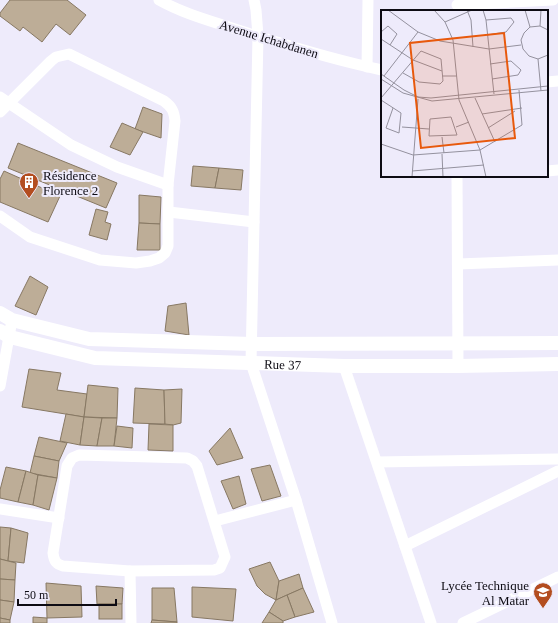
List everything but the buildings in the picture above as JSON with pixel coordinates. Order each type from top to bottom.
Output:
[{"type":"street","name":"Avenue Ichabdanen","points":[[159,0],[177,10],[258,36],[381,70]]},
{"type":"street","points":[[254,0],[258,36],[251,362],[296,500],[332,623]]},
{"type":"street","points":[[367,67],[368,0]]},
{"type":"street","points":[[457,5],[553,0]]},
{"type":"street","points":[[0,112],[4,100],[56,57],[69,54],[164,101],[174,112],[175,121],[168,185],[168,246],[165,253],[159,258],[136,263],[100,260],[30,237],[0,216]]},
{"type":"street","points":[[548,82],[558,81]]},
{"type":"street","points":[[4,100],[71,145],[117,167],[168,185]]},
{"type":"street","points":[[548,171],[558,170]]},
{"type":"street","points":[[457,177],[458,366]]},
{"type":"street","points":[[169,212],[254,222]]},
{"type":"street","points":[[458,264],[558,260]]},
{"type":"street","name":"Rue 37","points":[[0,313],[12,320],[90,339],[252,344],[558,343]]},
{"type":"street","points":[[0,386],[5,334],[12,320]]},
{"type":"street","name":"Rue 37","points":[[5,334],[95,358],[344,366],[558,364]]},
{"type":"street","points":[[344,366],[378,462],[431,623]]},
{"type":"street","points":[[79,455],[187,458],[193,461],[197,466],[215,521],[225,558],[220,568],[214,570],[130,571],[63,566],[57,564],[54,560],[67,466],[72,458],[79,455]]},
{"type":"street","points":[[378,462],[558,459]]},
{"type":"street","points":[[405,546],[558,471]]},
{"type":"street","points":[[215,521],[296,500]]},
{"type":"street","points":[[0,509],[59,518]]},
{"type":"street","points":[[130,571],[131,623]]},
{"type":"street","points":[[463,623],[558,577]]},
{"type":"place","name":"Résidence Florence 2","points":[[29,199]]},
{"type":"place","name":"Lycée Technique Al Matar","points":[[543,609]]}]
